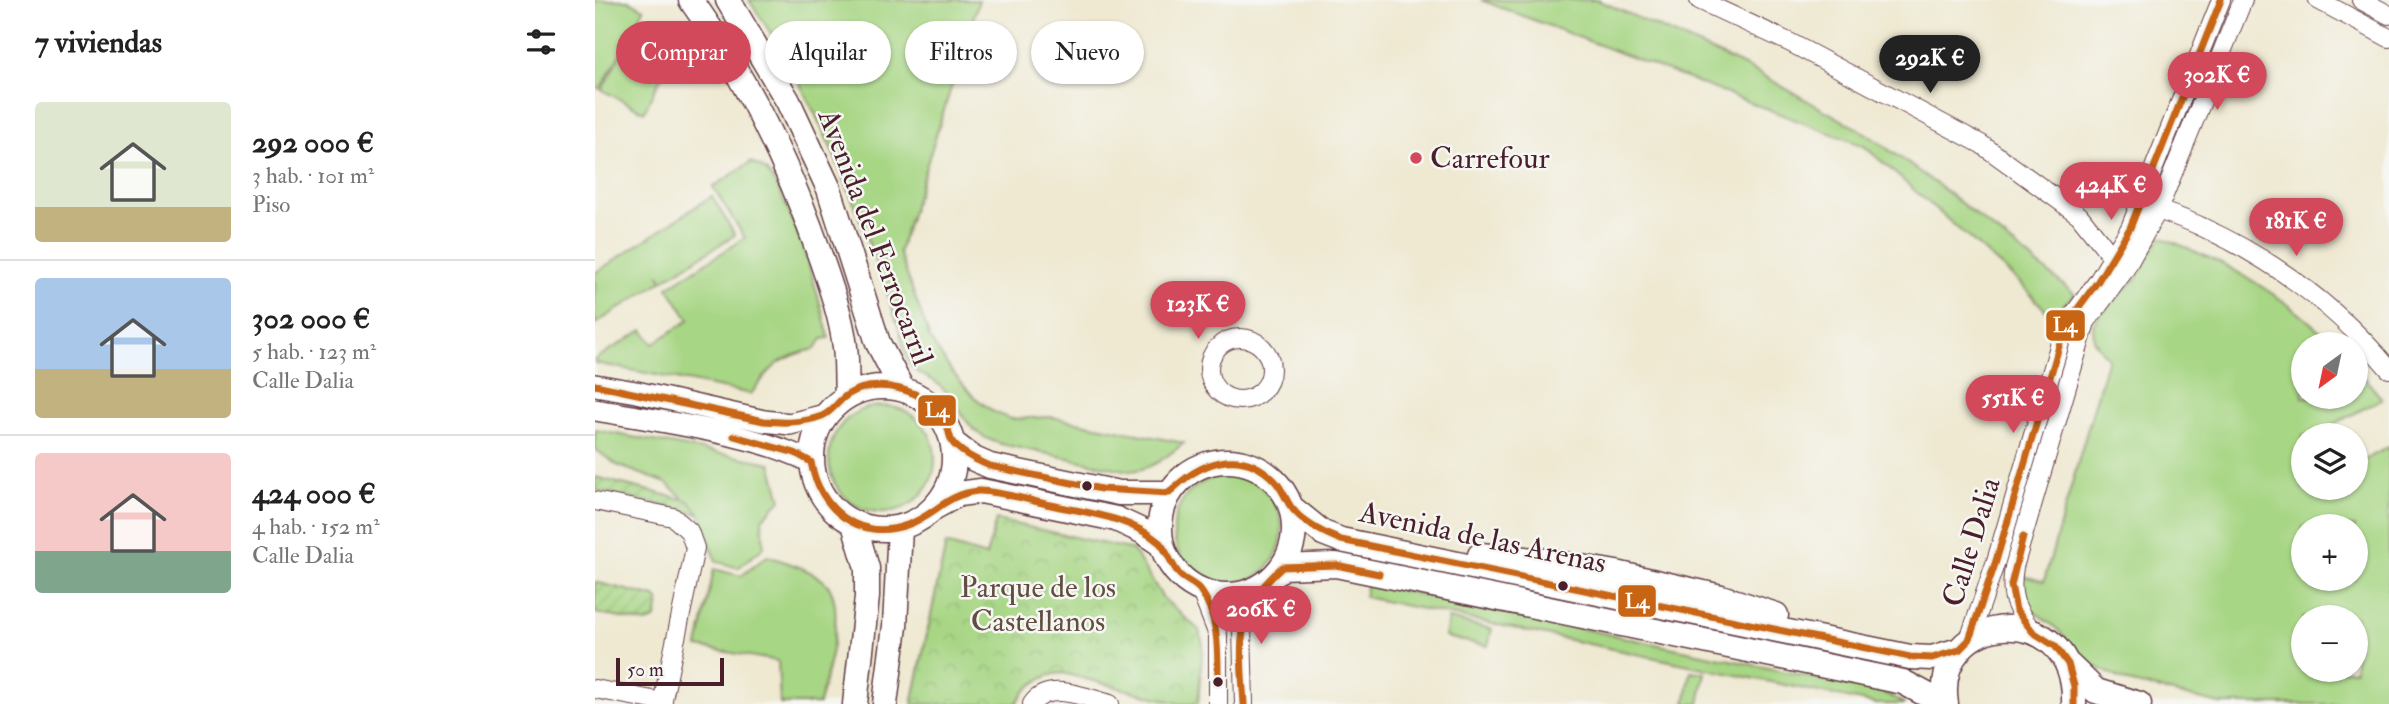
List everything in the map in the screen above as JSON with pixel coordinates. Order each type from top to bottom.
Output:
[{"type":"highway","name":"Avenida del Ferrocarril","points":[[691,0],[716,36],[761,115],[800,200],[833,292],[845,347],[847,395]]},
{"type":"highway","name":"Avenida del Ferrocarril","points":[[727,0],[788,101],[829,189],[878,343],[902,389]]},
{"type":"highway","points":[[936,507],[949,488],[954,466],[953,443],[946,424],[933,407],[919,396],[902,389],[883,386],[865,388],[847,395],[825,415],[812,445],[811,462],[815,481],[824,499],[838,514],[855,524],[877,530],[900,528],[920,520],[936,507],[960,494],[981,491],[1117,519],[1142,531],[1162,545]]},
{"type":"highway","points":[[953,443],[974,459],[989,466],[1119,493],[1170,493]]},
{"type":"highway","points":[[1235,461],[1255,467],[1271,477],[1284,491],[1292,508],[1294,529],[1291,549],[1273,576],[1244,593],[1222,594],[1200,589],[1183,578],[1170,563],[1162,545],[1162,509],[1170,493],[1181,478],[1196,468],[1214,462],[1235,461]]},
{"type":"highway","name":"Avenida de las Arenas","points":[[1292,508],[1323,533],[1341,540],[1910,657],[1932,658],[1964,645],[1990,630],[2011,627],[2033,632]]},
{"type":"highway","points":[[855,524],[867,568],[867,597],[855,704]]},
{"type":"highway","points":[[885,704],[895,626],[900,528]]},
{"type":"highway","name":"Avenida de las Arenas","points":[[1273,576],[1336,565],[1903,682],[1929,696],[1937,704]]},
{"type":"highway","points":[[2033,632],[2055,646],[2068,664],[2096,691],[2139,704]]},
{"type":"highway","points":[[1946,704],[1944,691],[1947,670],[1964,645]]},
{"type":"highway","points":[[2068,664],[2074,686],[2074,704]]},
{"type":"main road","points":[[595,385],[764,421],[790,424],[825,415]]},
{"type":"main road","points":[[595,410],[690,425],[795,453],[811,462]]},
{"type":"street","points":[[1699,0],[1791,43],[1981,144],[2079,215],[2124,271]]},
{"type":"street","name":"Calle Dalia","points":[[1964,645],[1997,561],[2065,326],[2130,228],[2221,0]]},
{"type":"street","name":"Calle Dalia","points":[[2033,632],[2016,610],[2011,585],[2014,566],[2086,322],[2124,271],[2158,211],[2243,0]]},
{"type":"street","points":[[2318,0],[2389,38]]},
{"type":"street","points":[[2361,0],[2389,15]]},
{"type":"street","points":[[2140,203],[2202,226],[2287,275],[2326,303],[2389,369]]},
{"type":"street","points":[[595,501],[673,517],[689,531],[695,548],[663,703],[595,689]]},
{"type":"street","points":[[1244,704],[1242,628],[1248,611],[1273,576]]},
{"type":"street","points":[[1200,589],[1218,635],[1219,704]]},
{"type":"street","points":[[1033,704],[1042,694],[1049,692],[1110,704]]},
{"type":"green space","points":[[595,0],[628,0],[644,9],[638,21],[616,21],[616,61],[600,89],[595,86]]},
{"type":"green space","points":[[749,0],[979,0],[972,21],[905,21],[905,84],[952,84],[899,252],[930,339],[952,372],[973,396],[992,411],[1010,419],[1051,417],[1184,443],[1152,465],[1129,471],[1001,444],[971,427],[947,393],[909,363],[858,215],[818,119],[800,84],[891,84],[891,21],[765,21],[765,24]]},
{"type":"green space","points":[[1481,0],[1598,0],[1749,68],[1867,134],[1942,188],[2075,294],[2051,316],[2020,283],[1864,146]]},
{"type":"green space","points":[[616,63],[616,84],[658,84],[644,112],[602,90]]},
{"type":"green space","points":[[751,162],[769,174],[787,208],[811,272],[829,338],[822,339],[815,349],[793,355],[777,364],[751,394],[595,363],[595,359],[643,330],[653,344],[689,320],[668,287],[745,238],[713,187]]},
{"type":"green space","points":[[712,196],[735,235],[663,280],[658,273],[662,281],[595,324],[595,273]]},
{"type":"green space","points":[[2160,237],[2253,281],[2321,332],[2291,332],[2291,410],[2361,410],[2336,423],[2291,423],[2291,500],[2368,500],[2368,458],[2389,447],[2389,704],[2220,704],[2128,682],[2098,668],[2078,652],[2057,629],[2024,603],[2018,591],[2018,575],[2044,581],[2108,358],[2094,341],[2093,325],[2100,314],[2136,279]]},
{"type":"green space","points":[[2368,382],[2382,399],[2368,406]]},
{"type":"green space","points":[[882,406],[902,410],[920,421],[931,439],[935,459],[931,479],[920,497],[902,508],[882,512],[862,508],[844,497],[833,479],[829,459],[833,439],[844,421],[862,410]]},
{"type":"green space","points":[[595,430],[771,463],[781,500],[762,519],[764,547],[738,568],[716,561],[700,514],[666,483],[617,465],[595,449]]},
{"type":"green space","points":[[1228,476],[1249,480],[1266,492],[1278,509],[1282,530],[1278,551],[1266,568],[1249,580],[1228,584],[1207,580],[1190,568],[1178,551],[1174,530],[1178,509],[1190,492],[1207,480]]},
{"type":"green space","points":[[595,477],[689,501],[700,514],[595,490]]},
{"type":"green space","name":"Parque de los Castellanos","points":[[996,520],[1133,550],[1163,598],[1199,630],[1203,644],[1198,704],[1181,704],[1063,673],[1036,682],[1016,704],[912,704],[946,544],[986,556]]},
{"type":"green space","points":[[767,556],[813,574],[826,583],[832,594],[835,608],[833,642],[819,704],[780,704],[778,661],[698,647],[714,569],[741,576]]},
{"type":"green space","points":[[595,582],[655,597],[659,601],[656,618],[646,623],[595,613]]},
{"type":"green space","points":[[1367,583],[1882,692],[1905,704],[1876,704],[1364,597]]},
{"type":"green space","points":[[1448,619],[1492,629],[1488,646],[1445,637]]},
{"type":"green space","points":[[1691,671],[1705,673],[1699,704],[1685,704]]},
{"type":"transit line","name":"L4","points":[[595,385],[764,421],[787,422],[822,416],[847,395],[863,388],[881,386],[898,389],[915,394],[929,403],[947,425],[957,447],[970,457],[990,466],[1101,489],[1169,493],[1180,482],[1206,466],[1233,461],[1247,463],[1261,469],[1274,480],[1291,507],[1307,523],[1341,540],[1910,657],[1932,658],[1959,650],[1969,640],[1996,561],[2065,326],[2098,281],[2130,228],[2221,0]]},
{"type":"transit line","name":"L4","points":[[734,436],[795,453],[811,462],[815,479],[832,507],[858,525],[873,529],[907,525],[957,496],[978,491],[1004,494],[1094,514],[1136,527],[1160,543],[1179,574],[1198,588],[1206,600],[1216,634],[1218,682]]},
{"type":"transit line","name":"L4","points":[[2023,537],[2011,585],[2016,610],[2033,632],[2055,646],[2068,664],[2074,686],[2074,704]]},
{"type":"transit line","name":"L4","points":[[1244,704],[1241,648],[1245,621],[1259,592],[1282,567],[1336,565],[1379,574]]},
{"type":"place","name":"Carrefour","points":[[1416,158]]}]
